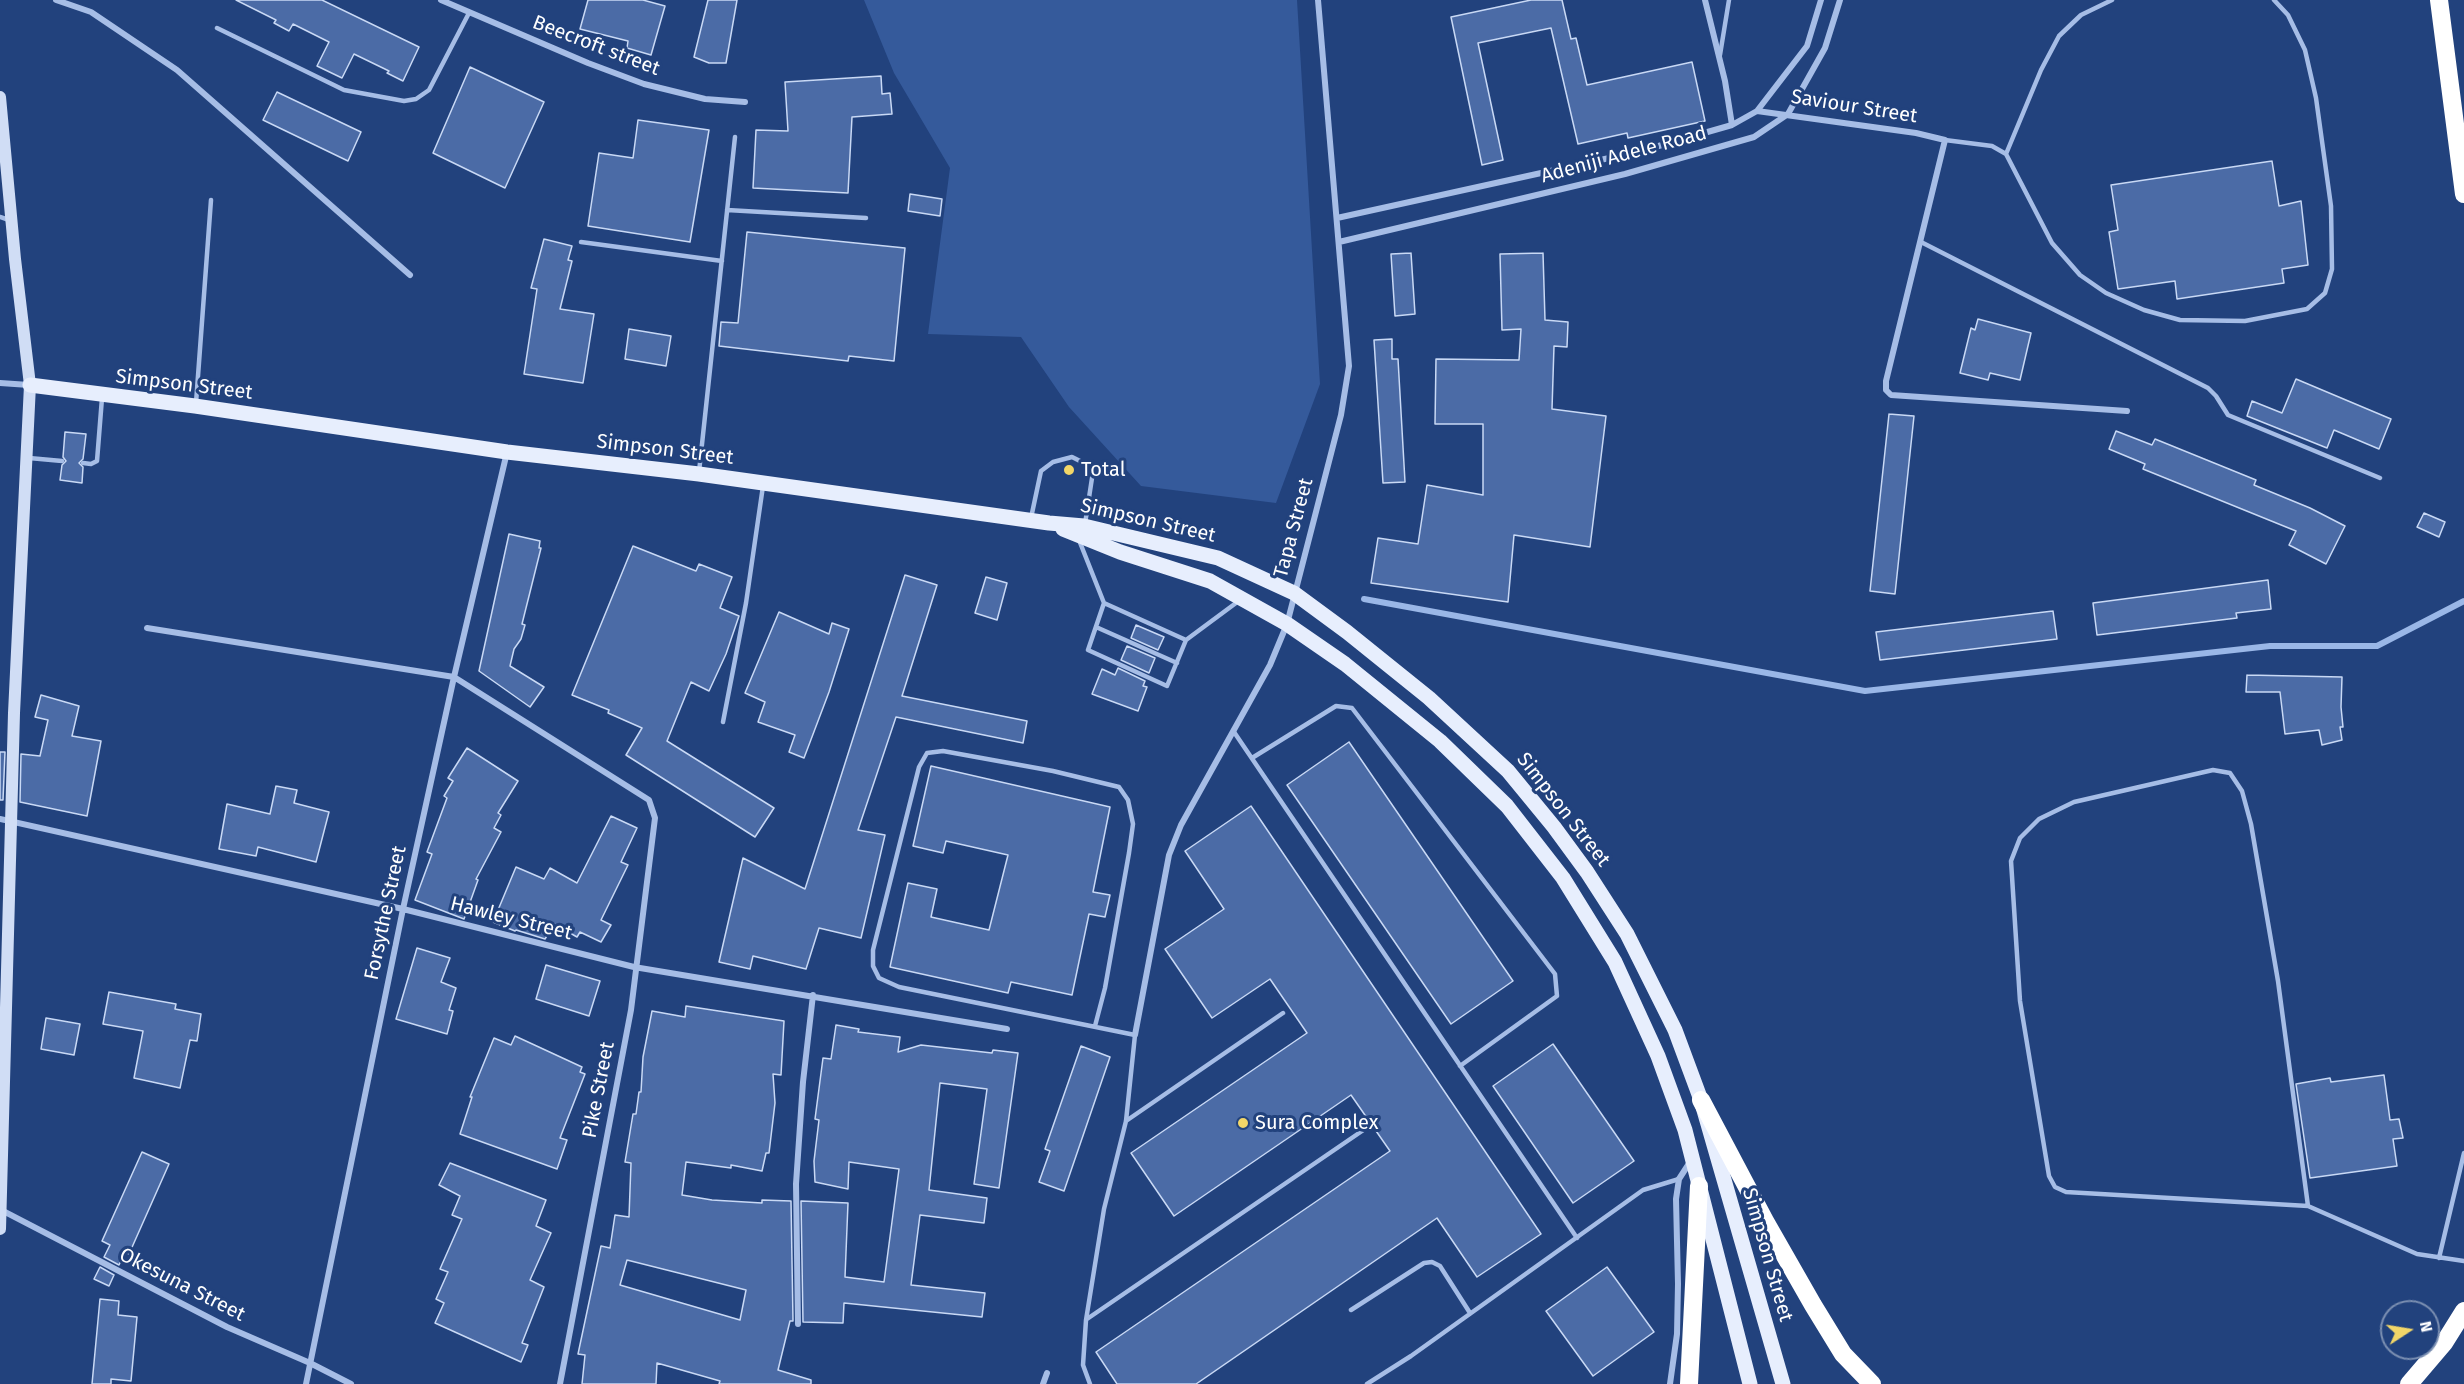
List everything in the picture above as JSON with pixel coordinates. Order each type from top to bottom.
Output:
[{"type":"highway","points":[[2439,0],[2464,194]]},
{"type":"highway","points":[[1701,1100],[1764,1221],[1813,1305],[1844,1354],[1872,1384]]},
{"type":"highway","points":[[1689,1384],[1699,1186]]},
{"type":"highway","points":[[2409,1384],[2444,1343],[2464,1311]]},
{"type":"main road","points":[[0,97],[6,219],[30,385],[6,820],[0,1229]]},
{"type":"main road","name":"Simpson Street","points":[[30,385],[195,406],[507,452],[699,474],[1049,523],[1218,558],[1294,593],[1429,698],[1508,771],[1554,827],[1627,934],[1675,1030],[1701,1100],[1783,1384]]},
{"type":"main road","points":[[1081,530],[1120,552],[1210,581],[1287,624],[1345,664],[1440,741],[1507,806],[1563,878],[1615,962],[1658,1056],[1685,1130],[1750,1384]]},
{"type":"street","points":[[56,0],[91,12],[177,70],[410,274]]},
{"type":"street","name":"Beecroft street","points":[[441,0],[644,84],[705,99],[745,102]]},
{"type":"street","name":"Tapa Street","points":[[1135,1035],[1169,855],[1180,825],[1270,665],[1287,624],[1341,415],[1349,366],[1318,0]]},
{"type":"street","points":[[1705,0],[1732,125]]},
{"type":"street","name":"Adeniji Adele Road","points":[[1337,218],[1641,151],[1732,125],[1757,111],[1807,46],[1821,0]]},
{"type":"street","name":"Adeniji Adele Road","points":[[1339,242],[1636,171],[1754,137],[1788,114],[1826,48],[1840,0]]},
{"type":"street","name":"Saviour Street","points":[[1757,111],[1916,133],[1945,140]]},
{"type":"street","points":[[1945,140],[1886,381],[1886,390],[1891,395],[2127,411]]},
{"type":"street","name":"Simpson Street","points":[[0,384],[30,385]]},
{"type":"street","name":"Forsythe Street","points":[[306,1384],[403,909],[507,452]]},
{"type":"street","points":[[147,628],[454,677]]},
{"type":"street","name":"Pike Street","points":[[454,677],[649,801],[655,818],[634,967],[631,1010],[560,1384]]},
{"type":"street","name":"Hawley Street","points":[[6,820],[403,909],[634,967],[1007,1029]]},
{"type":"street","points":[[798,1324],[796,1184],[803,1082],[813,995]]},
{"type":"street","points":[[1670,1384],[1677,1335],[1676,1235],[1679,1179],[1692,1159]]},
{"type":"street","name":"Okesuna Street","points":[[1,1210],[227,1327],[310,1363],[351,1384]]},
{"type":"street","points":[[1043,1384],[1047,1373]]},
{"type":"lane","points":[[1719,60],[1729,0]]},
{"type":"lane","points":[[2006,154],[2041,70],[2059,36],[2081,15],[2112,0]]},
{"type":"lane","points":[[1945,140],[1992,146],[2006,154],[2052,243],[2080,275],[2106,293],[2144,310],[2180,320],[2245,321],[2307,309],[2325,293],[2332,269],[2331,206],[2316,98],[2305,50],[2288,15],[2274,0]]},
{"type":"lane","points":[[217,28],[344,90],[404,101],[416,99],[429,90],[469,13]]},
{"type":"lane","points":[[699,474],[735,137]]},
{"type":"lane","points":[[195,406],[211,200]]},
{"type":"lane","points":[[727,210],[866,218]]},
{"type":"lane","points":[[581,242],[722,261]]},
{"type":"lane","points":[[1921,242],[2208,388],[2228,415],[2380,478]]},
{"type":"lane","points":[[83,463],[91,464],[97,461],[102,395]]},
{"type":"lane","points":[[1030,520],[1041,471],[1053,462],[1072,457],[1086,465],[1092,478],[1081,530],[1104,603],[1088,650],[1167,686],[1186,640],[1242,599]]},
{"type":"lane","points":[[27,458],[62,461]]},
{"type":"lane","points":[[723,722],[746,603],[764,483]]},
{"type":"lane","points":[[1104,603],[1186,640]]},
{"type":"lane","points":[[1096,627],[1177,663]]},
{"type":"lane","points":[[1252,758],[1336,706],[1352,708],[1555,974],[1557,996],[1460,1066]]},
{"type":"lane","points":[[1234,732],[1577,1239]]},
{"type":"lane","points":[[1090,1384],[1083,1365],[1086,1320],[1104,1209],[1126,1121],[1135,1035],[899,987],[879,978],[873,966],[873,950],[919,767],[927,753],[943,751],[1053,771],[1119,786],[1128,800],[1133,824],[1126,873],[1105,988],[1095,1026]]},
{"type":"lane","points":[[2308,1206],[2278,981],[2251,824],[2242,790],[2230,773],[2213,770],[2074,802],[2039,819],[2020,838],[2011,861],[2020,1001],[2049,1176],[2055,1187],[2066,1192],[2308,1206],[2380,1240],[2417,1254],[2464,1261]]},
{"type":"lane","points":[[1126,1121],[1283,1013]]},
{"type":"lane","points":[[1086,1320],[1362,1131]]},
{"type":"lane","points":[[2439,1258],[2464,1153]]},
{"type":"lane","points":[[1367,1384],[1644,1190],[1679,1179]]},
{"type":"lane","points":[[1351,1310],[1424,1263],[1432,1262],[1440,1266],[1470,1313]]},
{"type":"shaded area","points":[[864,0],[1297,0],[1320,384],[1276,503],[1141,486],[1069,407],[1021,337],[928,334],[950,168],[894,73]]},
{"type":"building","points":[[236,0],[322,0],[419,47],[403,81],[387,73],[389,71],[354,54],[342,78],[317,66],[329,42],[293,24],[289,31],[274,23],[276,20]]},
{"type":"building","points":[[588,0],[643,0],[665,6],[651,55],[627,48],[628,41],[580,29]]},
{"type":"building","points":[[708,0],[737,0],[726,63],[709,63],[694,57]]},
{"type":"building","points":[[1531,0],[1562,0],[1571,39],[1576,38],[1587,85],[1692,62],[1705,121],[1628,138],[1627,133],[1578,144],[1551,28],[1478,43],[1503,160],[1482,165],[1451,17]]},
{"type":"building","points":[[470,67],[544,102],[505,188],[433,153]]},
{"type":"building","points":[[881,76],[882,94],[890,93],[892,114],[852,117],[848,193],[753,188],[756,130],[788,131],[785,82]]},
{"type":"building","points":[[277,92],[361,132],[348,161],[263,120]]},
{"type":"building","points":[[638,120],[709,130],[690,242],[588,226],[599,153],[633,158]]},
{"type":"building","points":[[2272,161],[2279,206],[2301,201],[2308,265],[2282,269],[2284,283],[2177,299],[2175,281],[2118,289],[2109,232],[2118,230],[2111,185]]},
{"type":"building","points":[[910,194],[942,199],[940,216],[908,211]]},
{"type":"building","points":[[747,232],[905,248],[894,361],[849,356],[848,361],[719,346],[721,322],[738,323]]},
{"type":"building","points":[[544,239],[572,246],[568,260],[572,261],[560,309],[594,314],[583,383],[524,374],[537,289],[531,288]]},
{"type":"building","points":[[1411,253],[1415,314],[1395,316],[1391,254]]},
{"type":"building","points":[[1543,253],[1545,320],[1568,322],[1567,347],[1554,346],[1552,409],[1606,416],[1590,547],[1514,535],[1508,602],[1371,583],[1378,538],[1418,544],[1427,485],[1483,495],[1483,424],[1435,424],[1436,359],[1519,360],[1521,329],[1502,330],[1500,254]]},
{"type":"building","points":[[1978,319],[2031,333],[2020,380],[1990,373],[1988,380],[1960,373],[1971,328],[1975,330]]},
{"type":"building","points":[[629,329],[671,336],[666,366],[625,359]]},
{"type":"building","points":[[1392,339],[1392,359],[1398,359],[1405,482],[1383,483],[1374,340]]},
{"type":"building","points":[[2296,379],[2391,419],[2379,449],[2334,430],[2327,448],[2247,416],[2252,401],[2282,413]]},
{"type":"building","points":[[1889,414],[1914,416],[1895,594],[1870,591]]},
{"type":"building","points":[[2116,431],[2152,445],[2155,439],[2256,480],[2254,485],[2310,508],[2345,526],[2326,564],[2289,545],[2296,531],[2143,469],[2145,464],[2109,449]]},
{"type":"building","points":[[65,432],[86,434],[83,459],[79,463],[83,467],[82,483],[60,480],[62,465],[66,461],[63,457]]},
{"type":"building","points":[[2424,513],[2445,522],[2439,537],[2417,527]]},
{"type":"building","points":[[509,534],[540,541],[539,548],[541,548],[522,624],[525,625],[521,639],[514,649],[510,666],[544,687],[530,707],[479,671]]},
{"type":"building","points":[[633,546],[696,571],[699,564],[732,577],[720,608],[739,616],[726,654],[709,691],[691,682],[667,741],[774,808],[755,837],[626,755],[642,728],[608,713],[609,710],[572,695]]},
{"type":"building","points":[[905,575],[937,585],[902,696],[1027,721],[1023,743],[896,717],[858,830],[885,835],[861,938],[819,928],[806,969],[753,956],[750,969],[719,962],[743,858],[805,889]]},
{"type":"building","points":[[986,577],[1007,583],[997,620],[975,613]]},
{"type":"building","points":[[2268,580],[2271,609],[2236,613],[2237,618],[2097,635],[2093,603]]},
{"type":"building","points":[[2053,611],[2057,639],[1880,660],[1876,632]]},
{"type":"building","points":[[779,612],[829,634],[832,623],[849,629],[829,692],[804,758],[789,752],[795,735],[758,722],[765,702],[745,693]]},
{"type":"building","points":[[1136,625],[1164,637],[1158,650],[1131,638]]},
{"type":"building","points":[[1127,646],[1155,658],[1149,673],[1121,660]]},
{"type":"building","points":[[1118,668],[1145,681],[1143,686],[1147,687],[1138,711],[1092,694],[1102,669],[1115,675]]},
{"type":"building","points":[[2247,675],[2342,677],[2343,727],[2340,727],[2342,740],[2322,745],[2319,730],[2285,734],[2280,692],[2246,692]]},
{"type":"building","points":[[41,695],[79,706],[72,736],[101,741],[87,816],[20,802],[21,754],[40,756],[48,720],[35,717]]},
{"type":"building","points":[[1349,742],[1513,981],[1451,1024],[1287,785]]},
{"type":"building","points":[[467,748],[518,781],[498,813],[501,815],[494,828],[501,832],[476,879],[478,880],[464,919],[415,900],[432,854],[427,852],[447,798],[444,796],[453,781],[448,778]]},
{"type":"building","points":[[0,752],[5,752],[3,800],[0,800]]},
{"type":"building","points":[[931,766],[1110,807],[1093,892],[1110,895],[1105,917],[1089,914],[1072,995],[1011,982],[1008,993],[890,967],[908,883],[937,889],[931,917],[989,930],[1008,855],[946,841],[943,853],[913,846]]},
{"type":"building","points":[[276,786],[297,790],[294,803],[329,812],[316,862],[258,847],[256,856],[219,849],[227,804],[270,814]]},
{"type":"building","name":"Sura Complex","points":[[1251,806],[1541,1234],[1477,1277],[1437,1218],[1196,1384],[1117,1384],[1096,1352],[1390,1151],[1351,1095],[1174,1216],[1131,1153],[1307,1033],[1270,979],[1212,1018],[1165,949],[1224,909],[1185,851]]},
{"type":"building","points":[[611,816],[637,828],[621,862],[628,865],[601,920],[611,925],[601,942],[580,932],[577,937],[554,924],[545,939],[493,922],[516,867],[544,879],[550,868],[577,883]]},
{"type":"building","points":[[417,948],[450,958],[441,982],[456,988],[449,1010],[453,1011],[447,1034],[396,1019]]},
{"type":"building","points":[[546,965],[600,981],[589,1016],[536,999]]},
{"type":"building","points":[[109,992],[176,1004],[175,1009],[201,1014],[197,1041],[190,1040],[180,1088],[134,1078],[143,1031],[103,1024]]},
{"type":"building","points":[[686,1006],[784,1021],[781,1075],[773,1074],[775,1103],[769,1153],[766,1153],[762,1171],[731,1165],[731,1168],[686,1162],[682,1195],[712,1200],[762,1203],[762,1200],[791,1201],[793,1321],[790,1321],[778,1370],[811,1380],[811,1384],[719,1384],[720,1381],[657,1363],[656,1384],[582,1384],[585,1355],[578,1354],[601,1246],[610,1248],[615,1215],[629,1217],[631,1163],[625,1162],[633,1114],[636,1114],[639,1092],[641,1092],[643,1057],[652,1011],[685,1017]],"holes":[[[627,1260],[746,1290],[740,1320],[620,1285]]]},
{"type":"building","points":[[46,1018],[80,1024],[74,1055],[41,1049]]},
{"type":"building","points":[[836,1025],[859,1029],[858,1032],[900,1037],[898,1052],[921,1045],[992,1053],[993,1050],[1018,1053],[999,1188],[974,1184],[987,1089],[940,1083],[929,1190],[987,1198],[984,1223],[920,1215],[911,1285],[985,1293],[982,1317],[844,1303],[843,1323],[803,1322],[801,1201],[848,1203],[845,1277],[884,1282],[899,1169],[849,1162],[848,1189],[815,1182],[814,1161],[819,1120],[815,1119],[823,1058],[831,1059]]},
{"type":"building","points":[[515,1036],[582,1067],[580,1072],[585,1074],[560,1138],[567,1140],[557,1169],[460,1134],[472,1097],[470,1097],[494,1038],[511,1045]]},
{"type":"building","points":[[1553,1044],[1634,1161],[1573,1203],[1493,1086]]},
{"type":"building","points":[[1081,1046],[1110,1057],[1064,1191],[1039,1182],[1050,1151],[1045,1149]]},
{"type":"building","points":[[2384,1075],[2390,1120],[2399,1119],[2403,1138],[2393,1139],[2397,1166],[2310,1178],[2296,1084],[2330,1078],[2331,1082]]},
{"type":"building","points":[[142,1152],[169,1164],[129,1254],[125,1252],[119,1265],[104,1257],[110,1245],[102,1241]]},
{"type":"building","points":[[450,1163],[546,1200],[536,1226],[551,1233],[530,1280],[544,1287],[522,1343],[528,1345],[521,1362],[435,1323],[444,1303],[436,1299],[448,1272],[440,1269],[462,1219],[452,1215],[460,1196],[439,1185]]},
{"type":"building","points":[[100,1267],[114,1275],[109,1286],[94,1279]]},
{"type":"building","points":[[1607,1267],[1654,1332],[1593,1376],[1546,1311]]},
{"type":"building","points":[[100,1299],[119,1301],[118,1315],[137,1317],[131,1381],[111,1379],[111,1384],[92,1384]]},
{"type":"waterway","points":[[1364,599],[1865,691],[2270,646],[2377,646],[2464,601]]},
{"type":"place","name":"Total","points":[[1069,470]]},
{"type":"place","name":"Sura Complex","points":[[1243,1123]]}]
